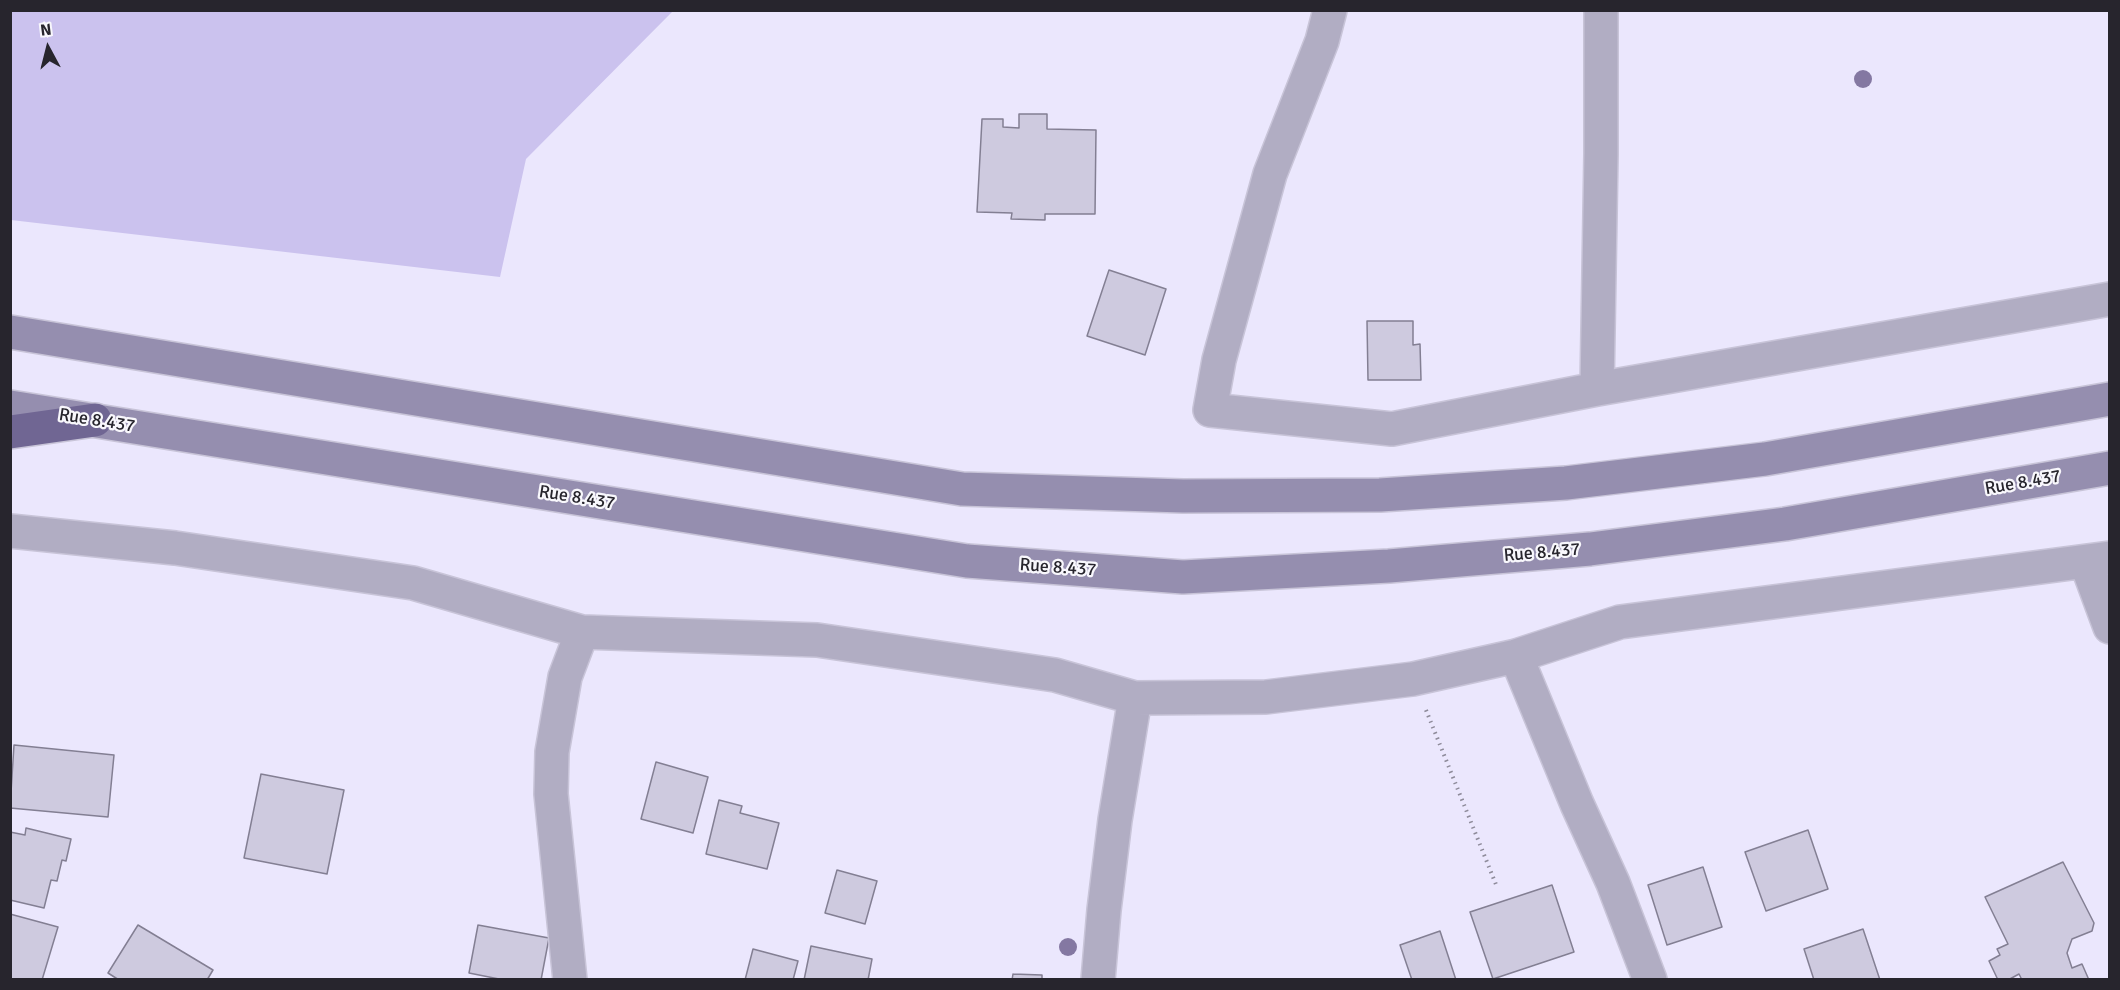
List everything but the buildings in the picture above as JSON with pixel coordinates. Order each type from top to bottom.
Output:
[{"type":"highway","points":[[10,432],[95,420]]},
{"type":"main road","points":[[10,332],[962,489],[1172,495],[1380,495],[1566,483],[1765,459],[2109,399]]},
{"type":"main road","name":"Rue 8.437","points":[[10,407],[967,561],[1183,577],[1389,566],[1590,549],[1785,524],[2109,468]]},
{"type":"street","points":[[1330,10],[1322,41],[1270,174],[1219,360],[1210,410],[1392,429],[1598,389],[2109,299]]},
{"type":"street","points":[[1598,389],[1601,10]]},
{"type":"street","points":[[10,531],[175,548],[413,584],[582,632],[817,640],[1055,675],[1135,698],[1266,697],[1413,679],[1516,656],[1620,622],[2098,560],[2109,627]]},
{"type":"street","points":[[570,980],[551,794],[552,752],[565,677],[582,632]]},
{"type":"street","points":[[1516,656],[1577,804],[1613,883],[1650,980]]},
{"type":"street","points":[[1098,980],[1115,820],[1135,698]]},
{"type":"path","points":[[1413,679],[1454,775],[1497,887]]},
{"type":"shaded area","points":[[14,10],[673,11],[526,159],[500,277],[11,220],[10,13]]}]
